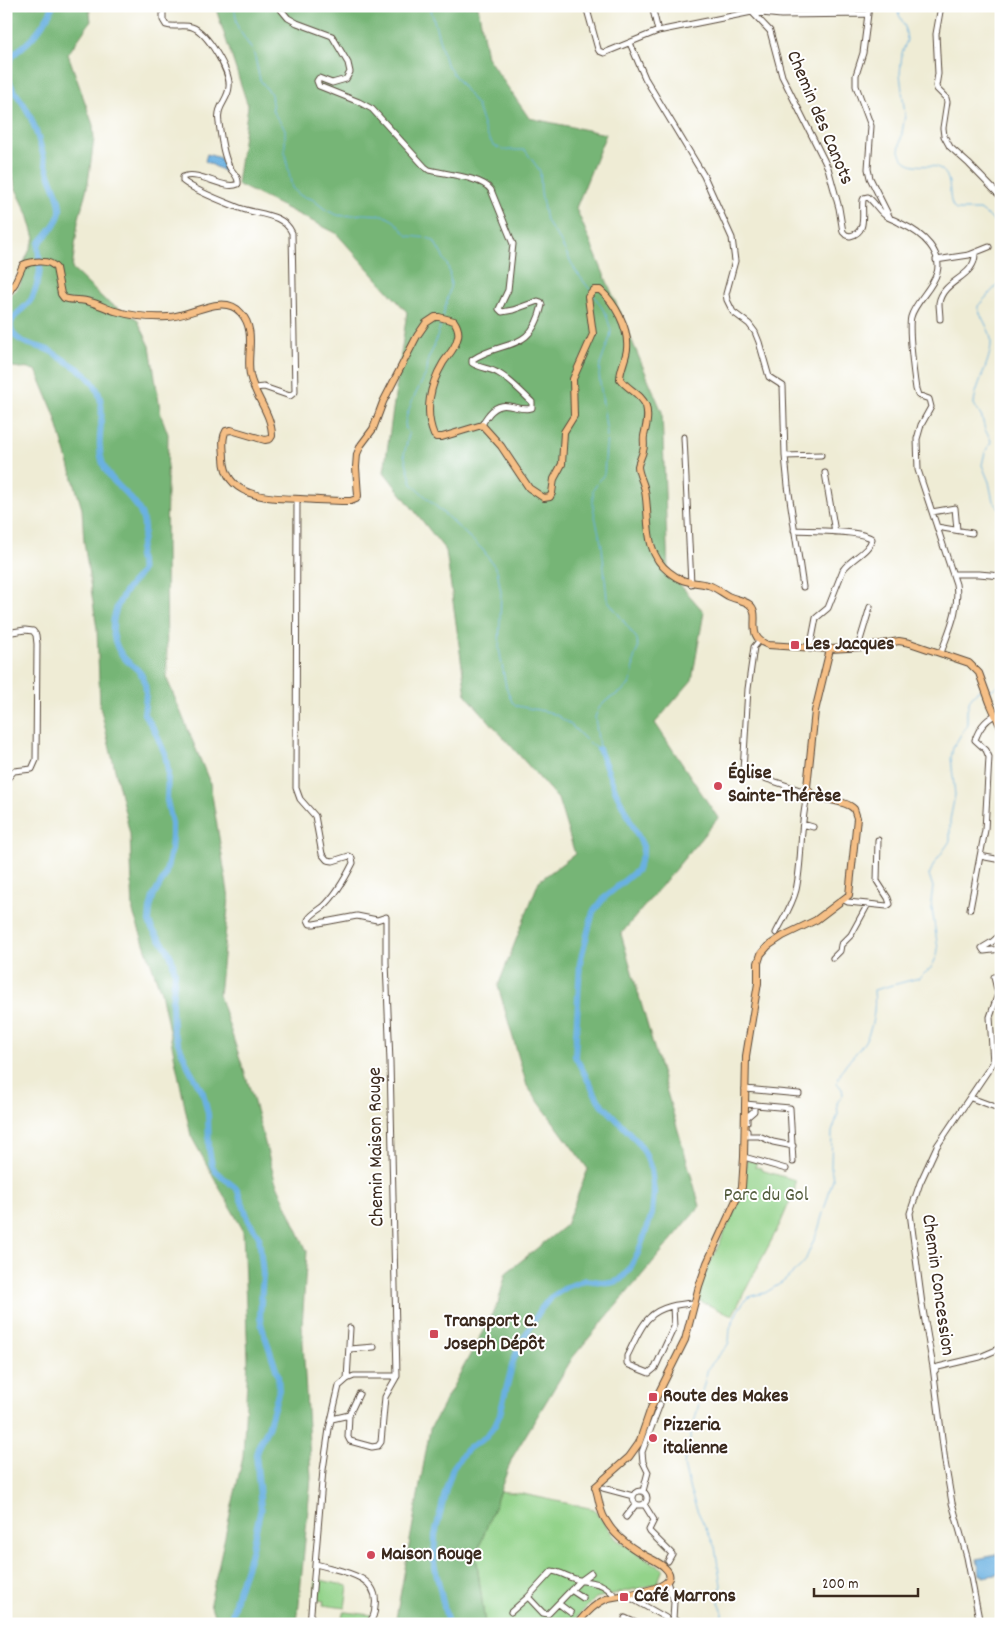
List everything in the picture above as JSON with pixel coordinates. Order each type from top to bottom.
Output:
[{"type":"main road","points":[[6,296],[15,283],[21,267],[27,263],[44,262],[56,267],[61,294],[69,300],[91,302],[115,311],[136,315],[167,317],[188,314],[214,304],[222,304],[234,308],[240,312],[250,332],[249,373],[268,416],[272,436],[270,439],[265,440],[231,430],[226,431],[223,439],[225,470],[236,484],[248,493],[268,498],[351,501],[358,498],[357,454],[376,425],[383,402],[417,336],[430,319],[439,317],[449,319],[457,325],[458,339],[442,365],[430,395],[428,414],[436,437],[442,438],[482,425],[501,446],[529,488],[544,498],[550,497],[554,479],[562,464],[564,432],[574,416],[573,379],[593,334],[588,297],[594,290],[600,290],[608,297],[617,312],[626,334],[627,349],[620,379],[646,405],[647,426],[644,449],[638,466],[646,494],[648,531],[652,550],[668,572],[691,584],[714,588],[749,604],[754,615],[755,636],[759,641],[768,645],[830,649],[899,641],[969,663],[980,673],[1001,728]]},
{"type":"main road","points":[[577,1624],[598,1603],[615,1596],[656,1589],[667,1582],[669,1575],[665,1568],[632,1548],[606,1521],[602,1512],[600,1487],[638,1444],[651,1408],[687,1335],[694,1302],[707,1263],[741,1192],[744,1157],[746,1056],[758,983],[758,963],[761,954],[768,946],[783,936],[816,920],[844,900],[849,895],[851,888],[856,818],[854,809],[846,804],[815,796],[809,793],[807,787],[815,711],[830,649]]},
{"type":"street","points":[[163,6],[163,20],[166,25],[191,27],[206,37],[227,74],[229,83],[228,91],[218,110],[218,122],[228,163],[236,176],[238,184],[232,186],[198,176],[183,177],[183,181],[238,208],[275,217],[287,225],[292,233],[295,392],[293,395],[287,396],[264,387],[254,388]]},
{"type":"street","points":[[278,6],[288,18],[330,35],[348,63],[350,72],[346,79],[332,83],[319,78],[317,81],[319,86],[372,109],[425,167],[476,180],[488,185],[491,190],[512,244],[508,290],[499,309],[502,312],[508,312],[538,301],[542,305],[528,336],[472,360],[474,365],[500,374],[533,405],[532,408],[528,409],[500,406],[492,410],[482,425]]},
{"type":"street","points":[[586,6],[599,51],[604,53],[658,31],[752,9],[775,15],[867,14]]},
{"type":"street","points":[[652,6],[658,31]]},
{"type":"street","points":[[869,6],[863,53],[856,75],[856,86],[871,126],[868,160],[870,178],[890,218]]},
{"type":"street","points":[[940,6],[936,34],[938,74],[936,86],[947,102],[943,128],[944,136],[950,147],[1001,197]]},
{"type":"street","name":"Chemin des Canots","points":[[752,9],[770,31],[782,76],[828,168],[839,208],[843,232],[850,236],[860,230],[863,223],[863,200],[866,196],[890,218],[920,235],[932,247],[936,260]]},
{"type":"street","points":[[630,43],[646,78],[704,176],[732,238],[735,261],[726,294],[729,306],[733,312],[752,328],[759,342],[769,378],[783,386],[785,456],[794,530],[804,587]]},
{"type":"street","points":[[941,653],[957,610],[958,595],[953,574],[918,470],[918,439],[921,425],[931,404],[929,399],[918,395],[916,389],[910,323],[914,310],[932,285],[936,276],[936,260],[975,253],[989,247]]},
{"type":"street","points":[[940,319],[939,304],[943,293],[970,270],[975,262],[975,253]]},
{"type":"street","points":[[684,437],[691,584]]},
{"type":"street","points":[[785,456],[821,455]]},
{"type":"street","points":[[825,473],[835,532]]},
{"type":"street","name":"Chemin Maison Rouge","points":[[297,499],[296,788],[300,799],[316,816],[322,854],[327,860],[333,861],[349,856],[352,858],[353,863],[330,901],[311,915],[308,920],[310,924],[314,924],[357,916],[377,920],[386,917],[397,1376],[385,1398],[381,1442],[378,1446],[372,1447],[350,1441],[348,1435],[349,1414]]},
{"type":"street","points":[[932,512],[955,508],[957,530]]},
{"type":"street","points":[[937,527],[972,533]]},
{"type":"street","points":[[794,530],[864,534],[872,539],[869,546],[846,565],[843,570],[828,608],[816,618],[810,648]]},
{"type":"street","points":[[953,574],[1001,576]]},
{"type":"street","points":[[858,647],[870,607]]},
{"type":"street","points":[[6,633],[25,630],[33,631],[36,635],[37,654],[36,760],[32,769],[14,771],[6,780]]},
{"type":"street","points":[[759,641],[754,648],[748,689],[743,772],[809,793],[804,812],[796,891],[776,933]]},
{"type":"street","points":[[970,909],[985,830],[989,757],[986,750],[975,739],[981,726],[987,719],[995,715]]},
{"type":"street","points":[[803,824],[813,827]]},
{"type":"street","points":[[844,900],[887,906],[890,904],[877,881],[878,840]]},
{"type":"street","points":[[980,856],[1001,860]]},
{"type":"street","points":[[833,958],[840,951],[841,945],[851,935],[868,904]]},
{"type":"street","points":[[1001,934],[982,948],[984,951],[1001,949]]},
{"type":"street","name":"Chemin Concession","points":[[980,1624],[945,1462],[934,1372],[922,1304],[910,1213],[920,1183],[937,1146],[994,1063],[990,1017],[998,994],[994,978],[1001,974]]},
{"type":"street","points":[[745,1089],[799,1094]]},
{"type":"street","points":[[970,1098],[1001,1109]]},
{"type":"street","points":[[745,1104],[790,1108],[793,1162]]},
{"type":"street","points":[[754,1105],[754,1111],[748,1117],[747,1136],[759,1136],[773,1142],[793,1146]]},
{"type":"street","points":[[744,1157],[786,1169]]},
{"type":"street","points":[[673,1306],[674,1327],[655,1368],[652,1372],[646,1372],[629,1365],[627,1363],[627,1356],[648,1319],[654,1314],[673,1306],[694,1302]]},
{"type":"street","points":[[347,1379],[350,1328]]},
{"type":"street","points":[[350,1350],[374,1348]]},
{"type":"street","points":[[934,1372],[938,1367],[980,1357],[1001,1348]]},
{"type":"street","points":[[310,1624],[322,1477],[339,1386],[354,1376],[397,1376]]},
{"type":"street","points":[[332,1419],[349,1414],[359,1394]]},
{"type":"street","points":[[643,1491],[648,1472],[642,1452],[660,1404]]},
{"type":"street","points":[[600,1487],[633,1496]]},
{"type":"street","points":[[633,1496],[636,1492],[643,1491]]},
{"type":"street","points":[[643,1491],[648,1498],[644,1504]]},
{"type":"street","points":[[633,1496],[633,1501],[636,1504]]},
{"type":"street","points":[[636,1504],[644,1504]]},
{"type":"street","points":[[626,1517],[636,1504]]},
{"type":"street","points":[[644,1504],[654,1520],[649,1530],[650,1532],[672,1554],[668,1562]]},
{"type":"street","points":[[316,1564],[362,1578],[372,1586],[376,1602],[372,1618],[368,1624]]},
{"type":"street","points":[[511,1612],[552,1571],[580,1581],[594,1582],[608,1587],[615,1596]]},
{"type":"street","points":[[528,1597],[543,1613],[548,1614],[580,1581],[591,1573]]},
{"type":"street","points":[[667,1582],[674,1602],[673,1619],[682,1624]]},
{"type":"street","points":[[572,1590],[583,1598]]},
{"type":"street","points":[[624,1594],[666,1618],[665,1624]]},
{"type":"street","points":[[559,1604],[571,1613]]},
{"type":"street","points":[[625,1618],[638,1624]]},
{"type":"green space","points":[[6,6],[89,6],[91,21],[68,54],[93,125],[94,139],[88,183],[78,222],[72,269],[106,301],[137,319],[150,346],[161,415],[168,434],[166,544],[167,679],[210,783],[229,898],[219,995],[252,1095],[275,1180],[307,1251],[302,1326],[311,1478],[297,1624],[217,1624],[210,1603],[243,1457],[248,1360],[243,1230],[191,1136],[161,992],[133,912],[130,834],[100,706],[97,629],[84,542],[82,509],[54,413],[36,370],[6,366],[6,299],[20,285],[25,260],[35,238],[28,214],[16,189],[6,149]]},
{"type":"green space","points":[[215,6],[478,6],[487,57],[529,118],[606,134],[576,208],[662,412],[668,571],[704,612],[692,680],[655,723],[718,818],[621,934],[700,1206],[573,1357],[512,1458],[476,1556],[485,1624],[395,1624],[430,1429],[498,1303],[506,1273],[566,1225],[588,1169],[527,1086],[498,986],[539,881],[575,854],[558,799],[466,695],[446,551],[384,472],[407,312],[336,233],[237,184],[248,106]]},
{"type":"green space","name":"Parc du Gol","points":[[746,1160],[757,1162],[755,1167],[761,1168],[761,1170],[795,1180],[795,1189],[781,1222],[732,1316],[698,1300],[703,1279],[742,1195]]},
{"type":"green space","points":[[499,1491],[523,1494],[594,1509],[616,1539],[663,1569],[657,1584],[596,1598],[570,1624],[485,1624],[476,1556]]},
{"type":"green space","points":[[316,1579],[348,1586],[345,1608],[323,1605],[324,1601],[317,1600],[316,1603],[314,1601]]},
{"type":"green space","points":[[343,1612],[372,1615],[365,1624],[341,1624]]},
{"type":"water","points":[[207,154],[220,158],[227,173],[205,161]]},
{"type":"water","points":[[1001,1554],[1001,1574],[983,1577],[983,1575],[980,1575],[977,1559]]},
{"type":"waterway","points":[[53,6],[41,27],[12,57],[8,66],[9,79],[13,90],[27,110],[34,125],[60,206],[55,224],[39,243],[40,269],[33,295],[30,302],[12,320],[11,328],[16,337],[48,350],[83,372],[93,383],[101,402],[100,451],[102,461],[111,478],[138,508],[144,526],[139,556],[142,567],[141,571],[124,593],[118,605],[113,631],[116,643],[122,654],[138,670],[145,684],[144,714],[154,729],[165,754],[168,771],[167,801],[172,823],[171,851],[165,876],[153,897],[149,922],[172,959],[175,973],[172,1003],[173,1031],[189,1068],[203,1093],[208,1114],[209,1149],[212,1165],[215,1171],[237,1189],[249,1221],[259,1237],[263,1274],[260,1317],[278,1375],[279,1390],[268,1428],[256,1454],[261,1508],[250,1556],[237,1594],[230,1624]]},
{"type":"waterway","points":[[234,6],[238,28],[254,53],[260,80],[271,94],[273,112],[285,129],[285,153],[292,188],[301,196],[312,199],[326,210],[337,215],[383,215],[394,221],[408,236],[428,238],[434,241],[447,264],[451,284],[443,316]]},
{"type":"waterway","points":[[430,6],[446,64],[477,106],[486,134],[494,146],[504,150],[525,150],[540,171],[541,192],[546,221],[559,239],[575,270],[591,291]]},
{"type":"waterway","points":[[895,6],[905,27],[907,40],[902,53],[900,74],[905,115],[899,151],[902,158],[913,164],[937,167],[942,170],[948,179],[951,201],[956,210],[980,210],[1001,228]]},
{"type":"waterway","points":[[899,14],[903,6]]},
{"type":"waterway","points":[[1001,281],[978,306],[990,334],[991,342],[988,360],[974,404],[982,418],[991,442],[985,452],[982,465],[989,482],[993,501],[1001,510]]},
{"type":"waterway","points":[[593,294],[606,314],[611,330],[600,365],[599,375],[607,434],[604,474],[593,490],[593,507],[602,547],[607,599],[637,639],[638,649],[634,658],[633,673],[629,685],[607,700],[599,708],[595,717],[599,748]]},
{"type":"waterway","points":[[442,320],[434,347],[428,359],[427,372],[412,401],[405,423],[409,434],[404,454],[412,484],[483,550],[497,570],[501,592],[499,648],[506,687],[512,702],[517,706],[549,712],[558,716],[571,725],[590,744],[599,749]]},
{"type":"waterway","points":[[1001,623],[999,631],[1001,641]]},
{"type":"waterway","points":[[989,691],[1001,684]]},
{"type":"waterway","points":[[719,1624],[722,1615],[719,1603],[721,1585],[715,1547],[690,1491],[684,1465],[708,1368],[727,1346],[730,1328],[738,1310],[746,1299],[765,1293],[783,1282],[805,1261],[818,1230],[833,1179],[831,1167],[832,1132],[838,1114],[837,1103],[843,1094],[842,1089],[837,1083],[844,1068],[865,1041],[871,1027],[874,1012],[874,990],[919,978],[931,968],[937,956],[938,949],[931,902],[933,887],[929,875],[934,864],[950,841],[950,820],[955,795],[951,758],[953,748],[967,724],[967,711],[970,699],[977,691],[983,690]]},
{"type":"waterway","points":[[448,1624],[434,1563],[435,1535],[453,1468],[466,1450],[486,1437],[495,1425],[500,1414],[519,1346],[541,1309],[550,1298],[567,1287],[585,1280],[611,1283],[620,1280],[629,1270],[638,1253],[652,1214],[654,1192],[651,1169],[645,1153],[637,1141],[599,1101],[575,1056],[580,962],[593,912],[605,897],[637,870],[643,853],[643,846],[616,792],[599,749]]},
{"type":"place","name":"Les Jacques","points":[[795,645]]},
{"type":"place","name":"Église Sainte-Thérèse","points":[[718,786]]},
{"type":"place","name":"Transport C. Joseph Dépôt","points":[[434,1334]]},
{"type":"place","name":"Route des Makes","points":[[653,1397]]},
{"type":"place","name":"Pizzeria italienne","points":[[653,1438]]},
{"type":"place","name":"Maison Rouge","points":[[371,1555]]},
{"type":"place","name":"Café Marrons","points":[[624,1597]]}]
